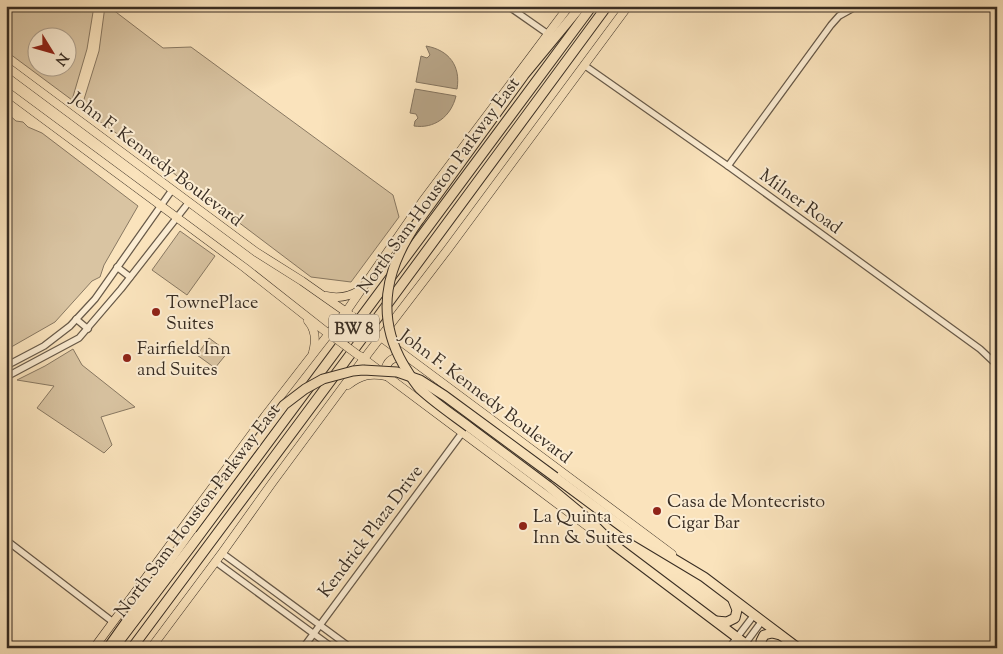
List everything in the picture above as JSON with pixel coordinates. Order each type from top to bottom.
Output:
[{"type":"highway","points":[[582,6],[524,75],[419,220],[402,247],[392,271],[387,293],[387,309],[389,330],[397,353],[415,383],[428,396],[548,486],[589,520],[613,544]]},
{"type":"highway","name":"North Sam Houston Parkway East","points":[[114,648],[216,514],[592,6]]},
{"type":"highway","name":"North Sam Houston Parkway East","points":[[132,648],[606,6]]},
{"type":"highway","points":[[108,648],[192,529],[284,405],[304,389],[323,379],[354,371],[388,371],[420,380],[445,396],[629,532],[704,577]]},
{"type":"highway","name":"John F. Kennedy Boulevard","points":[[613,544],[737,637],[746,646]]},
{"type":"highway","name":"John F. Kennedy Boulevard","points":[[704,577],[798,648]]},
{"type":"highway","points":[[716,621],[727,622],[735,618],[737,610],[734,600]]},
{"type":"highway","points":[[761,648],[761,640],[764,635],[772,633],[782,636]]},
{"type":"main road","name":"North Sam Houston Parkway East","points":[[94,648],[199,504],[311,357],[349,314],[364,287],[422,202],[569,6]]},
{"type":"main road","points":[[151,648],[341,390],[361,357],[424,280],[628,6]]},
{"type":"main road","name":"John F. Kennedy Boulevard","points":[[6,66],[256,252],[323,295],[378,335],[704,577]]},
{"type":"main road","name":"John F. Kennedy Boulevard","points":[[6,91],[613,544]]},
{"type":"main road","points":[[404,356],[397,341],[395,327],[424,280]]},
{"type":"main road","points":[[323,295],[342,298],[352,295],[364,287]]},
{"type":"main road","points":[[304,315],[313,326],[314,349],[311,357]]},
{"type":"main road","points":[[388,377],[385,370],[386,366],[393,358],[399,357],[426,375],[439,381]]},
{"type":"main road","points":[[341,390],[360,376],[388,377]]},
{"type":"street","points":[[508,6],[548,34]]},
{"type":"street","points":[[728,166],[831,24],[839,16],[857,6]]},
{"type":"street","name":"Milner Road","points":[[584,65],[728,166],[980,349],[997,365]]},
{"type":"street","points":[[6,366],[44,346],[76,319],[95,299],[172,190]]},
{"type":"street","points":[[6,378],[80,338],[189,202]]},
{"type":"street","points":[[117,267],[130,278]]},
{"type":"street","points":[[76,319],[88,329]]},
{"type":"street","name":"Kendrick Plaza Drive","points":[[303,648],[462,433]]},
{"type":"street","points":[[6,540],[113,622]]},
{"type":"street","points":[[222,553],[351,648]]},
{"type":"street","points":[[216,562],[333,648]]},
{"type":"street","points":[[729,648],[754,615]]},
{"type":"street","points":[[746,646],[762,621]]},
{"type":"shaded area","points":[[6,6],[94,6],[87,49],[72,100],[42,78],[78,78],[78,28],[28,28],[28,67],[6,51]]},
{"type":"shaded area","points":[[105,6],[108,6],[163,48],[191,47],[393,195],[399,217],[351,282],[311,277],[160,163],[81,109],[99,51]]},
{"type":"shaded area","points":[[426,46],[441,51],[452,60],[457,73],[457,89],[416,82],[421,56],[427,58],[430,55]]},
{"type":"shaded area","points":[[415,89],[456,96],[450,110],[441,120],[428,126],[414,126],[418,118],[416,114],[410,113]]},
{"type":"shaded area","points":[[6,112],[16,121],[23,122],[28,127],[42,133],[138,206],[104,265],[100,277],[92,281],[55,322],[6,350]]},
{"type":"shaded area","points":[[180,231],[215,256],[187,295],[152,270]]},
{"type":"shaded area","points":[[209,338],[228,352],[215,368],[197,355]]},
{"type":"shaded area","points":[[73,349],[82,365],[135,407],[101,417],[112,445],[104,453],[37,408],[54,386],[17,380]]},
{"type":"place","name":"TownePlace Suites","points":[[156,312]]},
{"type":"place","name":"Fairfield Inn and Suites","points":[[127,358]]},
{"type":"place","name":"Casa de Montecristo Cigar Bar","points":[[657,511]]},
{"type":"place","name":"La Quinta Inn & Suites","points":[[523,526]]}]
